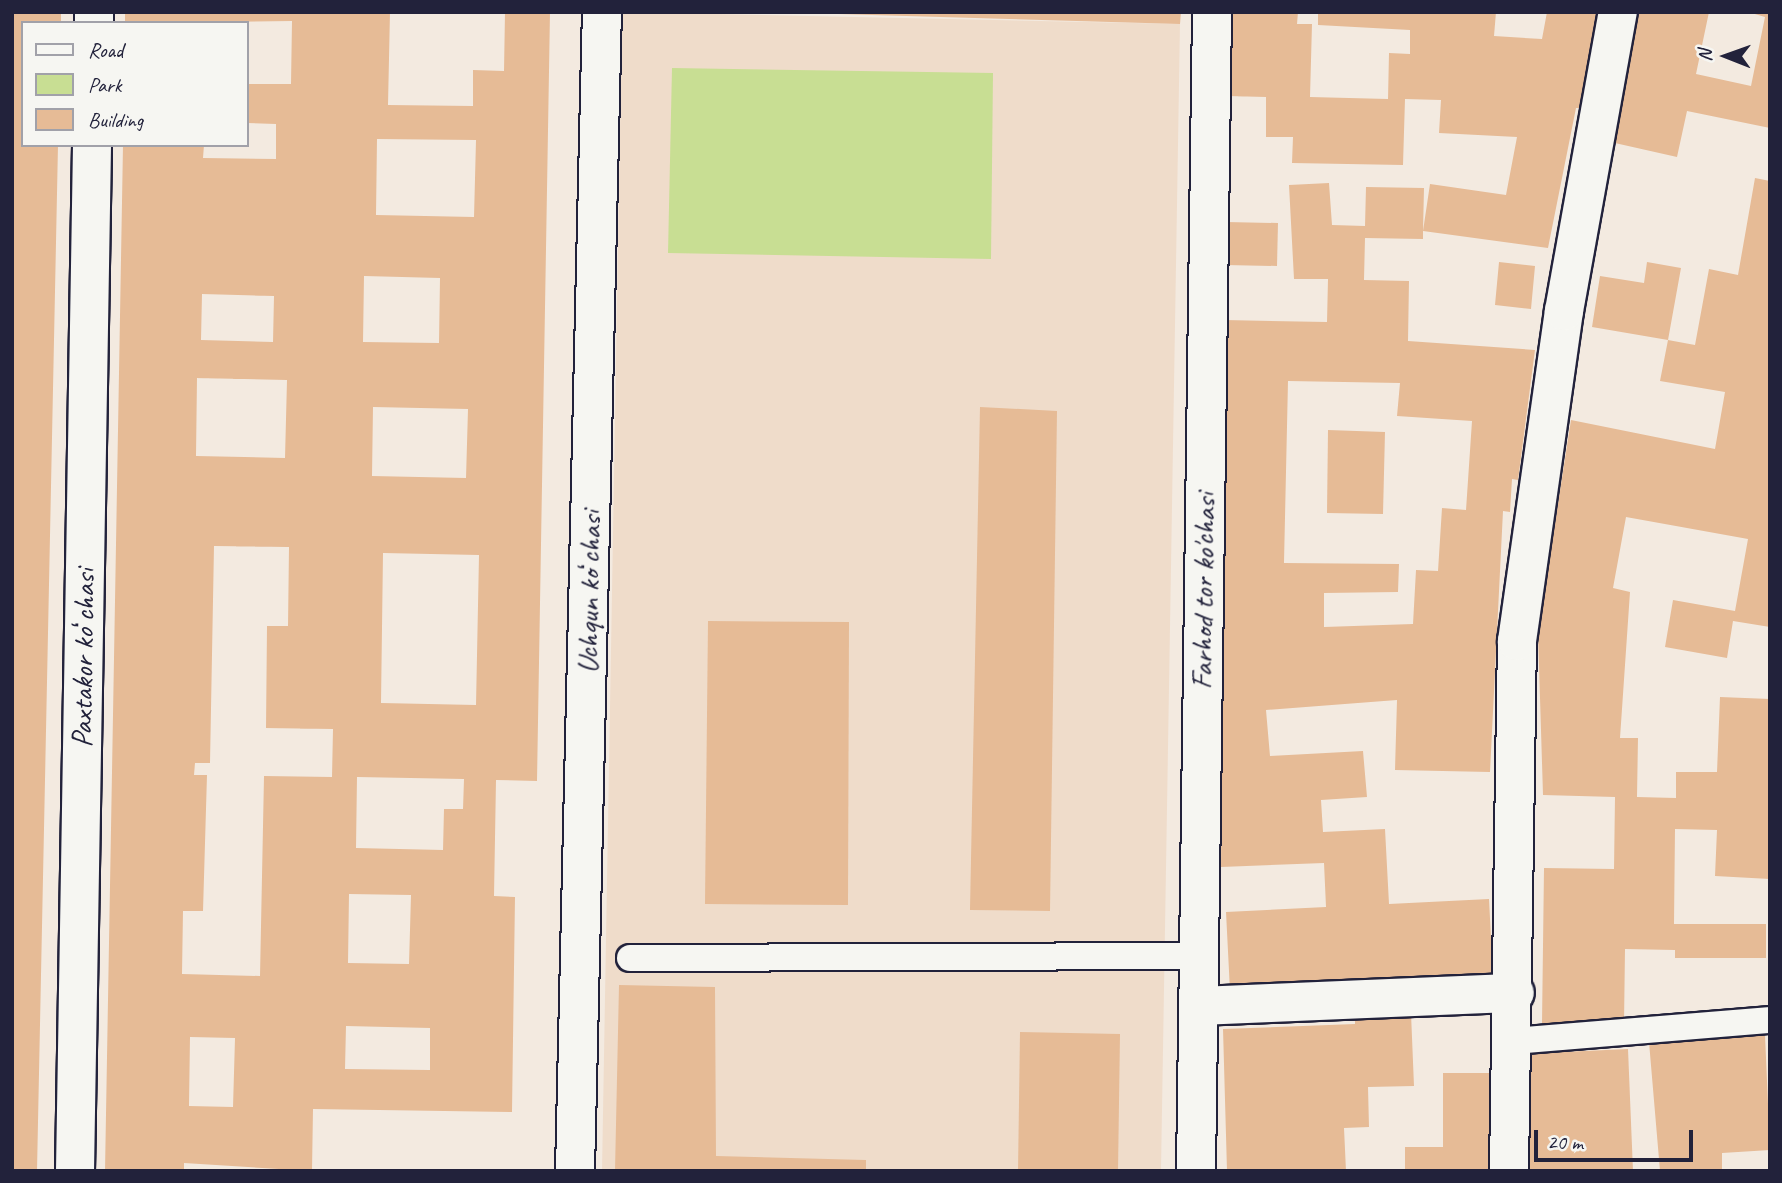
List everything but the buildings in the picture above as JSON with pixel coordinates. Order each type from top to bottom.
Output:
[{"type":"street","name":"Uchqun koʻchasi","points":[[575,1171],[602,12]]},
{"type":"street","name":"Farhod tor ko'chasi","points":[[1196,1171],[1212,12]]},
{"type":"street","points":[[1509,1171],[1515,993],[1517,641],[1564,311],[1618,12]]},
{"type":"street","name":"Paxtakor koʻchasi","points":[[75,1171],[92,147]]},
{"type":"street","points":[[1200,1006],[1515,993]]},
{"type":"lane","points":[[630,957],[1199,956]]},
{"type":"lane","points":[[1514,1041],[1770,1020]]},
{"type":"shaded area","points":[[622,12],[1180,24],[1161,1171],[602,1171]]},
{"type":"green space","points":[[672,68],[993,73],[991,259],[668,253]]}]
